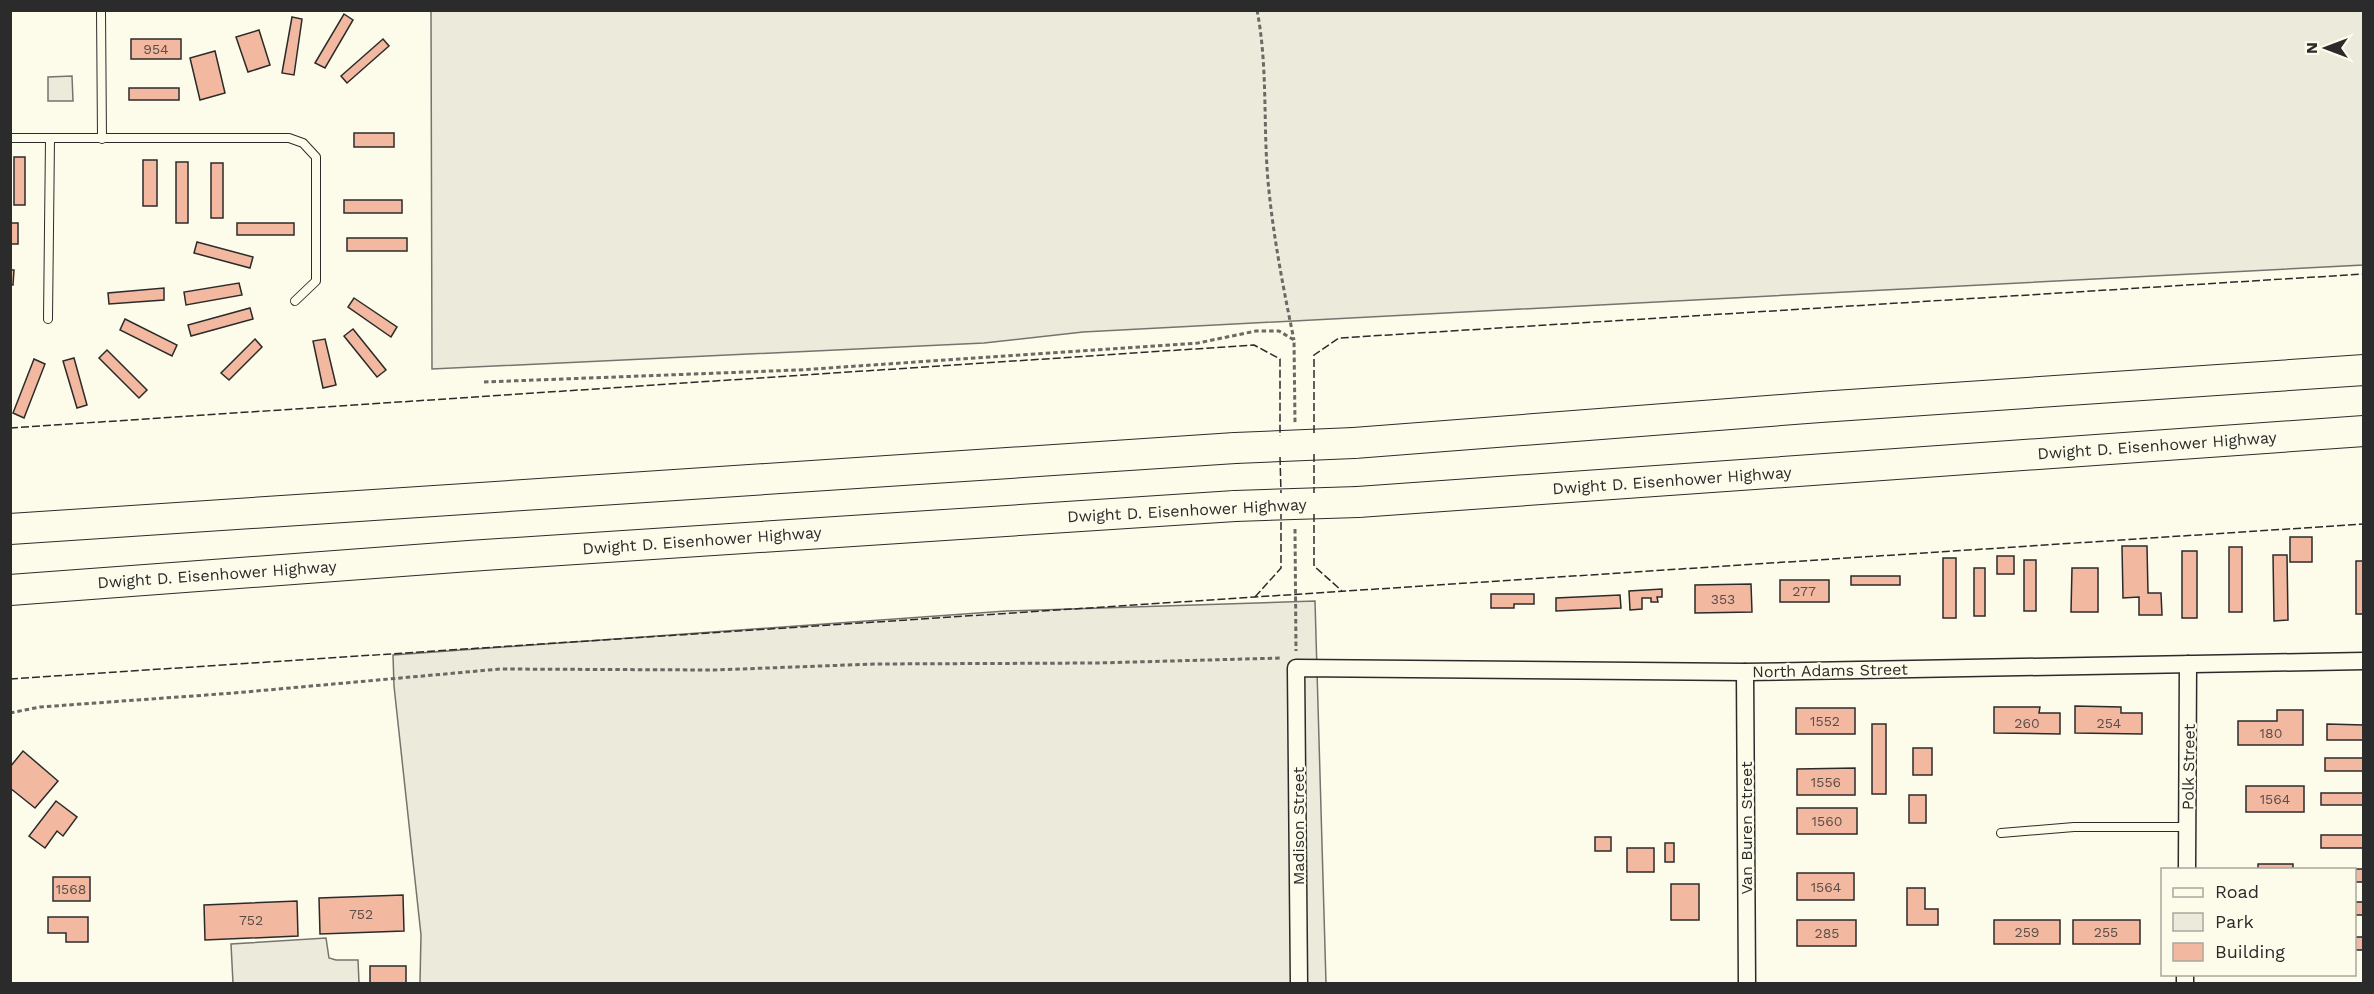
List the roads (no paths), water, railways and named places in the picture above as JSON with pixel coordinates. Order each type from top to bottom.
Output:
[{"type":"highway","points":[[10,529],[1354,442],[2364,370]]},
{"type":"highway","name":"Dwight D. Eisenhower Highway","points":[[10,590],[469,556],[1234,506],[1358,502],[2364,431]]},
{"type":"street","name":"North Adams Street","points":[[1296,663],[1745,672],[2364,661]]},
{"type":"street","name":"Madison Street","points":[[1296,663],[1299,984]]},
{"type":"street","name":"Polk Street","points":[[2187,868],[2188,664]]},
{"type":"street","name":"Van Buren Street","points":[[1745,672],[1747,984]]},
{"type":"lane","points":[[100,10],[102,139]]},
{"type":"lane","points":[[10,138],[289,138],[303,143],[316,158],[316,281],[295,301]]},
{"type":"lane","points":[[48,319],[50,139]]},
{"type":"lane","points":[[2001,833],[2085,827],[2187,827]]}]
